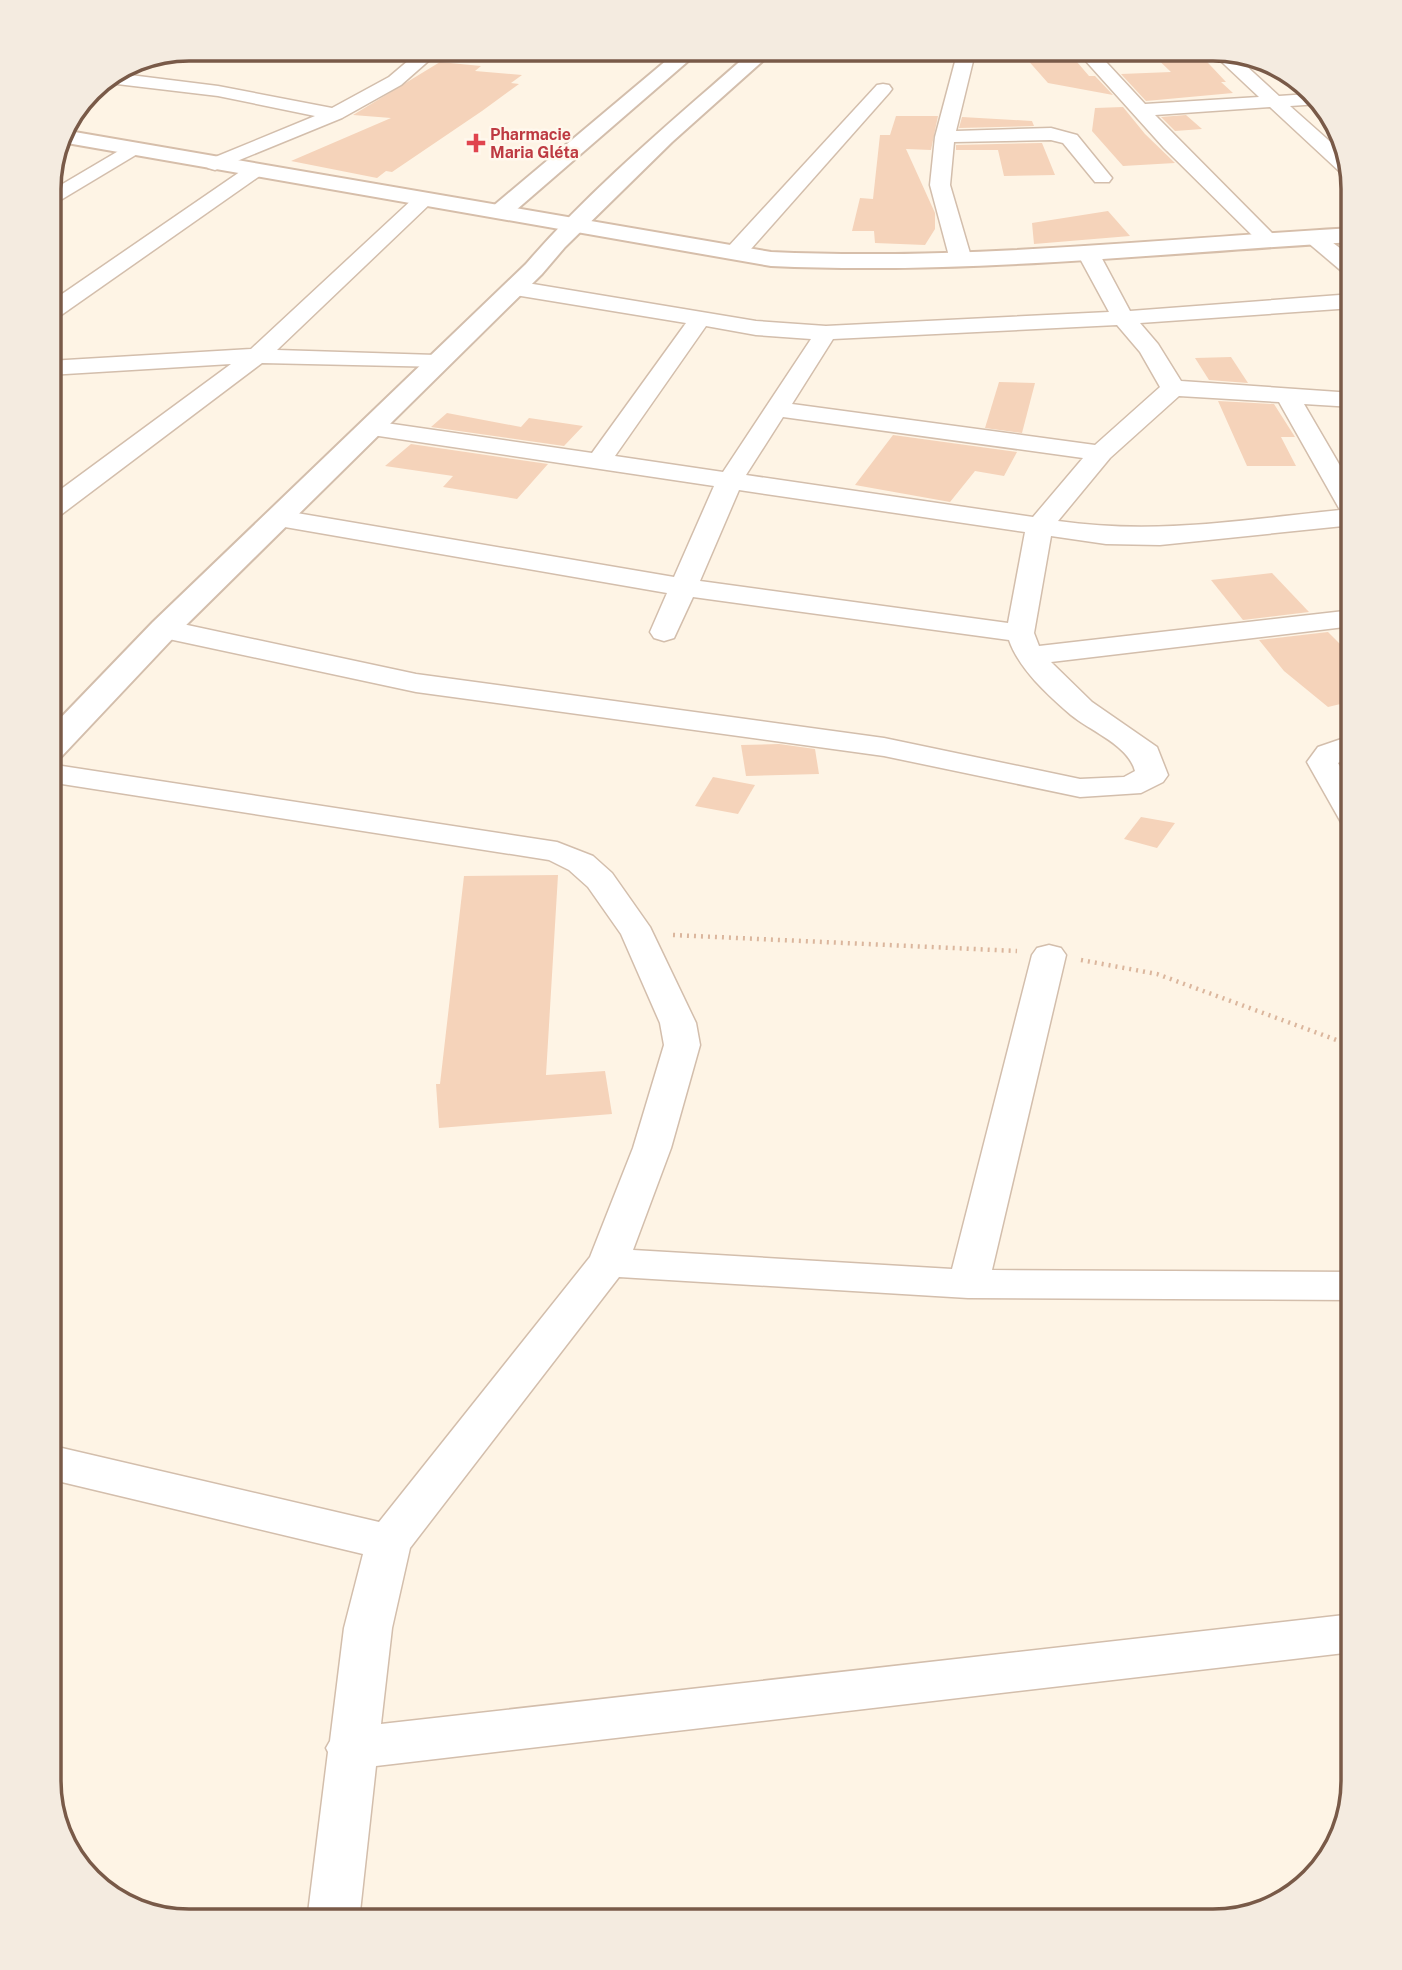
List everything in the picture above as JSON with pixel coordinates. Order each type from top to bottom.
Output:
[{"type":"street","points":[[215,164],[335,114],[395,81],[418,61]]},
{"type":"street","points":[[500,212],[677,61]]},
{"type":"street","points":[[62,737],[163,629],[515,288],[574,225],[665,138],[752,62]]},
{"type":"street","points":[[961,260],[940,185],[945,137],[964,62]]},
{"type":"street","points":[[1096,62],[1171,144],[1268,240]]},
{"type":"street","points":[[1233,63],[1337,158]]},
{"type":"street","points":[[122,80],[218,91],[335,114]]},
{"type":"street","points":[[735,253],[883,89]]},
{"type":"street","points":[[1142,110],[1304,100]]},
{"type":"street","points":[[945,137],[1051,134],[1070,139],[1102,178]]},
{"type":"street","points":[[72,138],[735,253],[816,262],[961,260],[1341,236]]},
{"type":"street","points":[[62,193],[132,149]]},
{"type":"street","points":[[62,304],[254,171]]},
{"type":"street","points":[[62,501],[257,355],[424,199]]},
{"type":"street","points":[[1312,237],[1341,260]]},
{"type":"street","points":[[1088,253],[1123,318],[1150,349],[1173,388]]},
{"type":"street","points":[[515,288],[780,331],[826,333],[1123,318],[1341,302]]},
{"type":"street","points":[[598,461],[700,319]]},
{"type":"street","points":[[664,632],[729,482],[826,333]]},
{"type":"street","points":[[62,367],[257,355],[436,362]]},
{"type":"street","points":[[163,629],[416,683],[884,747],[1080,788],[1130,786],[1152,775],[1146,754],[1081,708],[1025,645],[1039,527],[1101,453],[1173,388],[1341,400]]},
{"type":"street","points":[[1289,398],[1341,489]]},
{"type":"street","points":[[776,409],[1101,453]]},
{"type":"street","points":[[372,428],[1039,527],[1135,538],[1341,518]]},
{"type":"street","points":[[279,518],[684,587],[911,622],[1025,645],[1341,619]]},
{"type":"street","points":[[1341,749],[1329,754],[1322,762],[1341,796]]},
{"type":"street","points":[[62,775],[557,852],[581,863],[600,880],[638,933],[678,1023],[682,1045],[652,1149],[608,1262],[389,1542],[368,1628],[351,1748],[333,1908]]},
{"type":"street","points":[[968,1284],[1049,955]]},
{"type":"street","points":[[608,1262],[968,1284],[1341,1286]]},
{"type":"street","points":[[61,1465],[389,1542]]},
{"type":"street","points":[[351,1748],[1341,1634]]},
{"type":"path","points":[[638,933],[995,949],[1049,955],[1157,974],[1341,1042]]},
{"type":"building","points":[[440,62],[481,66],[475,71],[522,75],[511,83],[519,84],[482,111],[392,172],[386,171],[377,178],[291,161],[391,118],[353,115]]},
{"type":"building","points":[[1029,62],[1077,62],[1089,76],[1095,76],[1113,95],[1048,83]]},
{"type":"building","points":[[1161,62],[1207,62],[1226,82],[1221,82],[1233,93],[1146,101],[1121,74],[1171,72]]},
{"type":"building","points":[[1123,107],[1145,134],[1175,163],[1123,166],[1092,131],[1095,108]]},
{"type":"building","points":[[1186,115],[1202,129],[1175,131],[1161,117]]},
{"type":"building","points":[[896,116],[938,116],[931,150],[906,149],[935,213],[935,229],[925,245],[875,243],[874,231],[852,231],[860,198],[873,199],[880,135],[890,135]]},
{"type":"building","points":[[962,117],[1032,121],[1034,126],[959,128]]},
{"type":"building","points":[[1042,143],[1055,175],[1004,176],[998,150],[956,150],[956,145]]},
{"type":"building","points":[[1108,211],[1130,236],[1034,244],[1032,223]]},
{"type":"building","points":[[1231,357],[1248,383],[1209,380],[1195,358]]},
{"type":"building","points":[[999,382],[1035,383],[1022,433],[985,428]]},
{"type":"building","points":[[1218,401],[1274,404],[1295,437],[1281,437],[1296,466],[1247,466]]},
{"type":"building","points":[[447,413],[521,427],[529,418],[583,426],[564,446],[431,427]]},
{"type":"building","points":[[893,435],[1017,452],[1004,476],[975,471],[950,502],[855,485]]},
{"type":"building","points":[[411,444],[548,464],[517,499],[443,487],[453,476],[385,466]]},
{"type":"building","points":[[1272,573],[1309,612],[1243,620],[1211,580]]},
{"type":"building","points":[[1328,632],[1341,645],[1341,704],[1328,707],[1284,671],[1259,640]]},
{"type":"building","points":[[779,744],[815,749],[819,774],[746,776],[741,745]]},
{"type":"building","points":[[713,777],[755,785],[738,814],[695,806]]},
{"type":"building","points":[[1141,817],[1175,823],[1157,848],[1124,839]]},
{"type":"building","points":[[558,875],[546,1075],[605,1071],[612,1114],[439,1128],[436,1084],[440,1084],[464,876]]},
{"type":"place","name":"Pharmacie Maria Gléta","points":[[476,143]]}]
